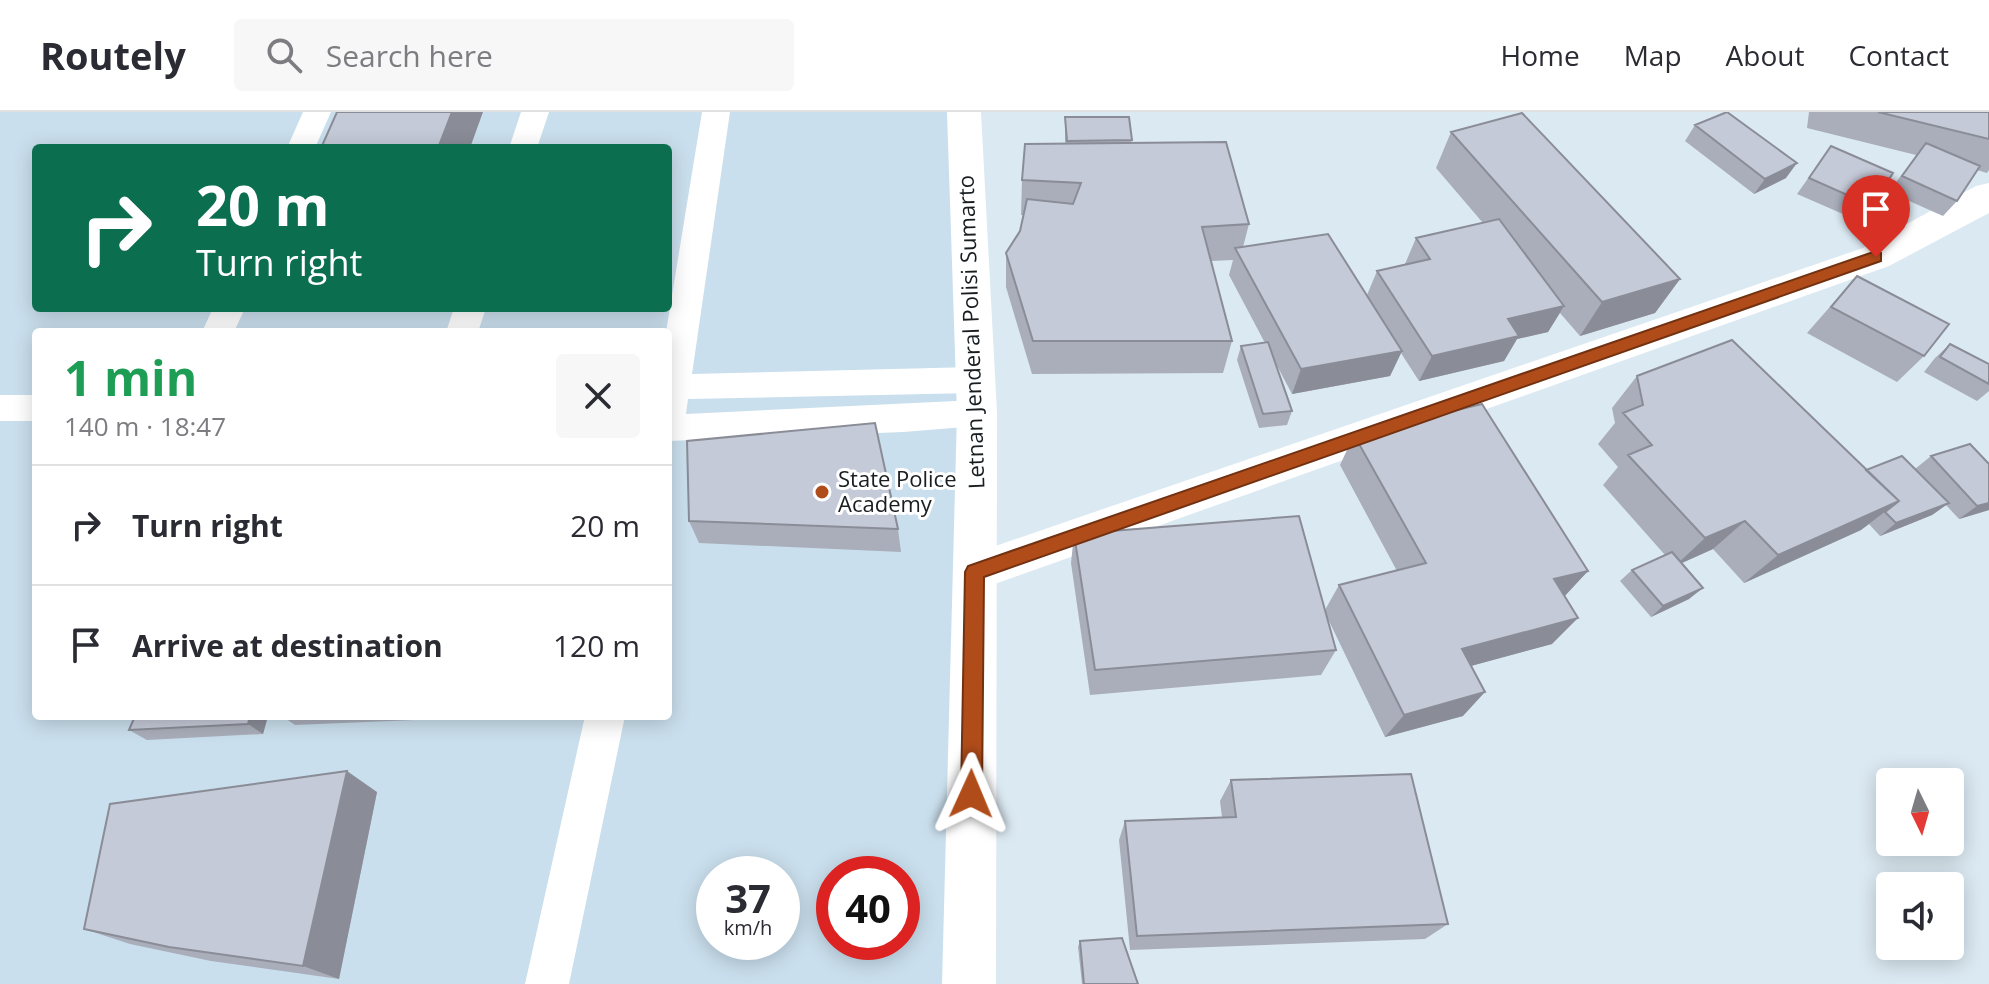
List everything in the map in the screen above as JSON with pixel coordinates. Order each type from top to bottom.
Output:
[{"type":"street","name":"Letnan Jenderal Polisi Sumarto","points":[[964,112],[976,396],[969,984]]},
{"type":"street","points":[[975,572],[1876,257],[1989,195]]},
{"type":"lane","points":[[303,144],[317,112]]},
{"type":"lane","points":[[524,144],[535,112]]},
{"type":"lane","points":[[672,375],[716,112]]},
{"type":"lane","points":[[672,387],[976,396]]},
{"type":"lane","points":[[672,428],[903,419],[976,396]]},
{"type":"lane","points":[[0,408],[32,408]]},
{"type":"lane","points":[[547,984],[604,720]]},
{"type":"shaded area","name":"State Police Academy","points":[[0,112],[964,112],[969,984],[0,984]]},
{"type":"building","points":[[337,112],[452,112],[440,144],[323,144]]},
{"type":"building","points":[[1727,112],[1797,163],[1765,179],[1695,125]]},
{"type":"building","points":[[1878,112],[1989,112],[1989,139]]},
{"type":"building","points":[[1522,113],[1680,279],[1602,302],[1451,132]]},
{"type":"building","points":[[1065,117],[1129,117],[1132,140],[1067,141]]},
{"type":"building","points":[[1226,142],[1249,224],[1202,227],[1232,341],[1033,341],[1006,253],[1020,231],[1027,199],[1073,204],[1081,183],[1022,180],[1025,144]]},
{"type":"building","points":[[1926,143],[1980,166],[1957,201],[1902,176]]},
{"type":"building","points":[[1831,146],[1893,173],[1872,206],[1809,178]]},
{"type":"building","points":[[1499,219],[1564,306],[1508,319],[1519,336],[1432,356],[1377,271],[1430,259],[1416,238]]},
{"type":"building","points":[[1328,234],[1402,351],[1301,369],[1235,248]]},
{"type":"building","points":[[1857,276],[1949,324],[1924,356],[1831,307]]},
{"type":"building","points":[[1732,340],[1899,501],[1778,555],[1745,521],[1705,538],[1628,455],[1652,445],[1623,413],[1643,405],[1637,376]]},
{"type":"building","points":[[1268,342],[1292,411],[1263,414],[1241,346]]},
{"type":"building","points":[[1950,344],[1989,364],[1989,384],[1940,357]]},
{"type":"building","points":[[1482,404],[1588,571],[1554,579],[1578,618],[1462,649],[1485,692],[1404,715],[1339,585],[1426,563],[1354,435]]},
{"type":"building","points":[[875,423],[898,529],[689,521],[687,441]]},
{"type":"building","points":[[1970,444],[1989,464],[1989,503],[1977,506],[1931,456]]},
{"type":"building","points":[[1902,456],[1949,503],[1896,523],[1885,512],[1899,501],[1866,470]]},
{"type":"building","points":[[1299,516],[1336,650],[1095,670],[1074,534]]},
{"type":"building","points":[[1672,552],[1703,588],[1663,606],[1632,570]]},
{"type":"building","points":[[133,720],[249,720],[248,724],[129,730]]},
{"type":"building","points":[[347,771],[303,966],[169,947],[84,929],[110,804]]},
{"type":"building","points":[[1411,774],[1448,924],[1137,936],[1125,821],[1236,817],[1231,780]]},
{"type":"building","points":[[1122,938],[1138,984],[1084,984],[1080,941]]},
{"type":"place","name":"State Police Academy","points":[[822,492]]},
{"type":"route","points":[[971,794],[975,572],[1876,257]]}]
